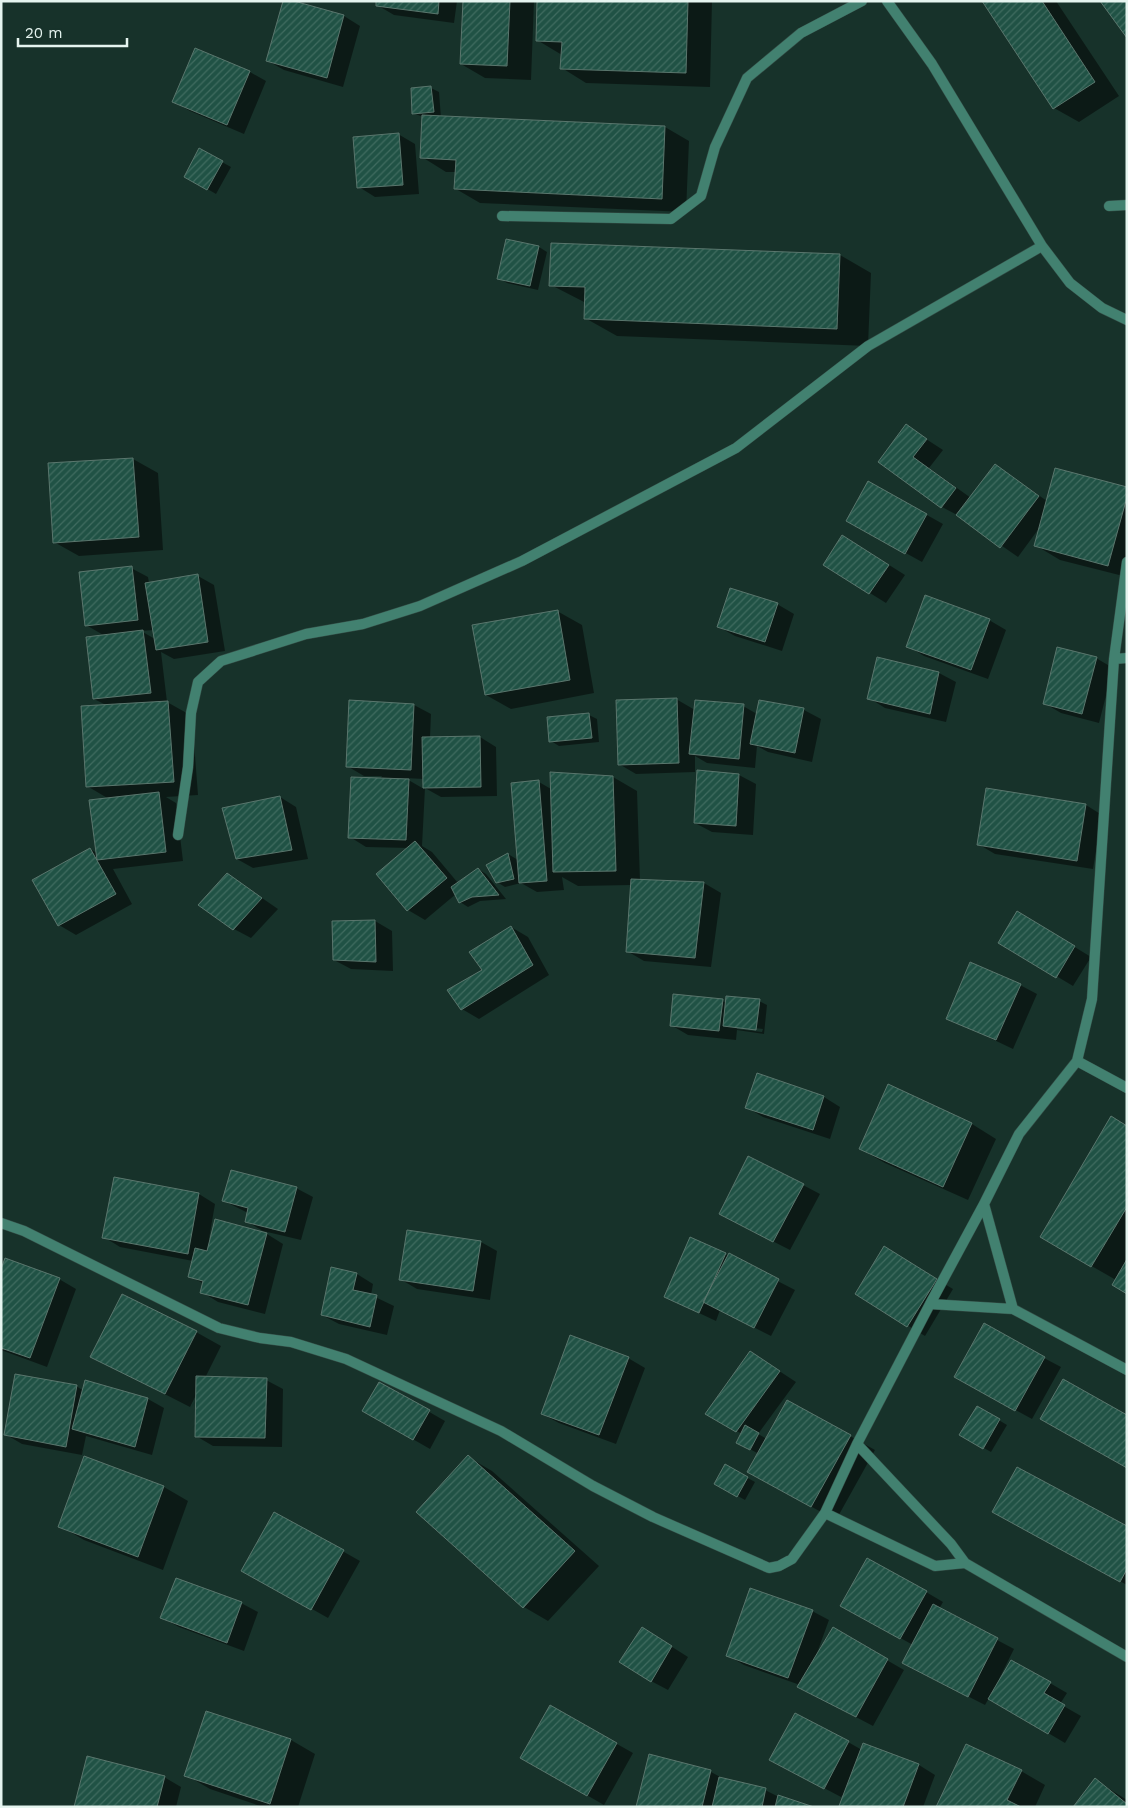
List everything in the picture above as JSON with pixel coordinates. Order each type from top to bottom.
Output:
[{"type":"street","points":[[502,216],[671,219],[701,196],[716,147],[748,78],[801,33],[862,1]]},
{"type":"street","points":[[887,1],[932,64],[1042,246],[1070,283],[1102,308],[1127,320]]},
{"type":"street","points":[[1108,206],[1127,205]]},
{"type":"street","points":[[178,835],[188,767],[191,713],[198,682],[221,661],[306,634],[364,624],[420,606],[522,562],[736,448],[868,346],[1042,246]]},
{"type":"street","points":[[1,1223],[24,1232],[219,1328],[260,1338],[291,1342],[346,1359],[501,1431],[593,1486],[653,1517],[768,1568],[779,1566],[792,1559],[825,1513],[857,1444],[1019,1134],[1077,1061],[1092,999],[1114,659],[1127,562]]},
{"type":"street","points":[[1114,659],[1127,658]]},
{"type":"street","points":[[1077,1061],[1127,1088]]},
{"type":"street","points":[[984,1204],[1013,1309]]},
{"type":"street","points":[[930,1304],[1013,1309],[1127,1370]]},
{"type":"street","points":[[857,1444],[951,1544],[965,1563],[1127,1657]]},
{"type":"street","points":[[825,1513],[936,1566],[965,1563]]},
{"type":"building","points":[[283,1],[294,1],[344,15],[327,78],[266,61]]},
{"type":"building","points":[[376,1],[439,1],[438,14],[376,6]]},
{"type":"building","points":[[463,1],[510,1],[507,66],[460,64]]},
{"type":"building","points":[[537,1],[688,1],[686,73],[560,69],[562,42],[536,41]]},
{"type":"building","points":[[982,1],[1042,1],[1095,82],[1053,109]]},
{"type":"building","points":[[1100,1],[1127,1],[1127,38]]},
{"type":"building","points":[[195,48],[250,71],[227,125],[172,102]]},
{"type":"building","points":[[431,86],[434,112],[412,114],[411,88]]},
{"type":"building","points":[[422,115],[665,126],[662,199],[454,189],[456,160],[420,158]]},
{"type":"building","points":[[399,133],[403,185],[357,188],[353,137]]},
{"type":"building","points":[[199,148],[223,161],[207,190],[184,177]]},
{"type":"building","points":[[506,239],[539,246],[530,286],[497,279]]},
{"type":"building","points":[[551,243],[840,254],[837,329],[584,319],[585,287],[549,286]]},
{"type":"building","points":[[906,424],[927,439],[913,457],[956,488],[941,508],[878,462]]},
{"type":"building","points":[[133,458],[139,537],[53,543],[48,463]]},
{"type":"building","points":[[995,464],[1039,496],[1000,548],[956,515]]},
{"type":"building","points":[[1055,468],[1127,487],[1127,497],[1108,566],[1034,546]]},
{"type":"building","points":[[868,481],[927,514],[905,554],[846,521]]},
{"type":"building","points":[[842,535],[889,565],[869,594],[823,565]]},
{"type":"building","points":[[132,566],[138,620],[85,626],[79,572]]},
{"type":"building","points":[[198,574],[208,642],[156,650],[145,583]]},
{"type":"building","points":[[730,588],[778,603],[765,642],[717,627]]},
{"type":"building","points":[[925,595],[990,619],[971,670],[906,647]]},
{"type":"building","points":[[558,610],[570,680],[485,695],[472,625]]},
{"type":"building","points":[[143,630],[151,693],[93,699],[86,637]]},
{"type":"building","points":[[1057,647],[1097,657],[1082,714],[1043,704]]},
{"type":"building","points":[[877,657],[939,672],[930,714],[867,699]]},
{"type":"building","points":[[677,698],[679,763],[618,765],[616,700]]},
{"type":"building","points":[[349,700],[414,704],[411,770],[346,767]]},
{"type":"building","points":[[695,700],[744,704],[739,759],[689,754]]},
{"type":"building","points":[[759,700],[804,708],[795,753],[750,744]]},
{"type":"building","points":[[168,701],[174,782],[86,787],[81,706]]},
{"type":"building","points":[[589,713],[592,738],[549,742],[547,717]]},
{"type":"building","points":[[480,736],[481,787],[423,788],[422,737]]},
{"type":"building","points":[[697,770],[739,774],[736,826],[694,823]]},
{"type":"building","points":[[550,772],[613,776],[616,871],[553,872]]},
{"type":"building","points":[[351,777],[409,779],[406,840],[348,838]]},
{"type":"building","points":[[539,780],[547,881],[519,883],[511,783]]},
{"type":"building","points":[[986,788],[1086,804],[1077,861],[977,845]]},
{"type":"building","points":[[159,792],[166,852],[97,860],[89,800]]},
{"type":"building","points":[[280,796],[292,850],[236,859],[222,808]]},
{"type":"building","points":[[415,841],[447,878],[407,911],[376,874]]},
{"type":"building","points":[[90,848],[116,894],[58,926],[32,880]]},
{"type":"building","points":[[508,853],[514,879],[496,883],[486,865]]},
{"type":"building","points":[[478,868],[499,895],[472,897],[459,903],[451,887]]},
{"type":"building","points":[[227,873],[262,898],[233,930],[198,905]]},
{"type":"building","points":[[631,879],[704,882],[695,958],[626,952]]},
{"type":"building","points":[[1017,911],[1075,946],[1056,978],[998,943]]},
{"type":"building","points":[[375,920],[376,962],[333,960],[332,921]]},
{"type":"building","points":[[511,926],[533,965],[461,1010],[447,990],[482,970],[469,952]]},
{"type":"building","points":[[970,962],[1021,984],[996,1040],[946,1019]]},
{"type":"building","points":[[673,994],[723,999],[719,1031],[670,1026]]},
{"type":"building","points":[[726,996],[760,999],[756,1030],[723,1026]]},
{"type":"building","points":[[757,1073],[824,1096],[813,1130],[745,1108]]},
{"type":"building","points":[[888,1084],[972,1123],[943,1187],[859,1149]]},
{"type":"building","points":[[1111,1116],[1127,1126],[1127,1207],[1091,1267],[1040,1237]]},
{"type":"building","points":[[748,1156],[804,1184],[773,1242],[719,1214]]},
{"type":"building","points":[[231,1170],[297,1187],[285,1232],[245,1222],[248,1208],[222,1201]]},
{"type":"building","points":[[114,1177],[199,1193],[188,1254],[102,1238]]},
{"type":"building","points":[[215,1219],[267,1233],[248,1305],[200,1293],[203,1281],[188,1277],[195,1248],[207,1251]]},
{"type":"building","points":[[407,1230],[481,1241],[473,1291],[399,1280]]},
{"type":"building","points":[[690,1237],[726,1253],[699,1313],[664,1297]]},
{"type":"building","points":[[884,1246],[937,1279],[907,1327],[855,1294]]},
{"type":"building","points":[[729,1253],[779,1279],[754,1328],[703,1302]]},
{"type":"building","points":[[5,1258],[60,1278],[30,1358],[1,1348],[1,1269]]},
{"type":"building","points":[[1127,1259],[1127,1294],[1112,1285]]},
{"type":"building","points":[[331,1267],[357,1273],[353,1290],[377,1295],[370,1327],[321,1315]]},
{"type":"building","points":[[122,1294],[197,1331],[165,1394],[90,1357]]},
{"type":"building","points":[[984,1323],[1045,1357],[1015,1411],[954,1377]]},
{"type":"building","points":[[570,1335],[629,1357],[599,1435],[541,1414]]},
{"type":"building","points":[[750,1351],[780,1371],[736,1432],[705,1414]]},
{"type":"building","points":[[15,1374],[77,1385],[66,1447],[4,1435]]},
{"type":"building","points":[[196,1376],[267,1378],[265,1438],[195,1437]]},
{"type":"building","points":[[1063,1379],[1127,1415],[1127,1468],[1040,1419]]},
{"type":"building","points":[[85,1380],[148,1398],[135,1447],[72,1429]]},
{"type":"building","points":[[379,1382],[430,1410],[413,1440],[362,1411]]},
{"type":"building","points":[[787,1400],[851,1435],[811,1507],[747,1472]]},
{"type":"building","points":[[977,1406],[1000,1419],[983,1449],[959,1435]]},
{"type":"building","points":[[745,1425],[759,1433],[750,1450],[736,1443]]},
{"type":"building","points":[[468,1455],[575,1551],[523,1608],[416,1512]]},
{"type":"building","points":[[84,1456],[164,1486],[138,1557],[58,1527]]},
{"type":"building","points":[[725,1464],[748,1477],[737,1497],[714,1484]]},
{"type":"building","points":[[1017,1467],[1127,1526],[1127,1569],[1120,1582],[992,1512]]},
{"type":"building","points":[[274,1512],[344,1550],[311,1610],[241,1571]]},
{"type":"building","points":[[867,1558],[927,1591],[900,1639],[840,1606]]},
{"type":"building","points":[[176,1578],[242,1602],[227,1643],[160,1618]]},
{"type":"building","points":[[750,1588],[813,1610],[788,1678],[726,1656]]},
{"type":"building","points":[[933,1604],[998,1638],[968,1697],[902,1663]]},
{"type":"building","points":[[642,1627],[672,1646],[651,1682],[619,1662]]},
{"type":"building","points":[[833,1627],[888,1659],[856,1717],[797,1687]]},
{"type":"building","points":[[1011,1660],[1051,1682],[1044,1693],[1065,1705],[1048,1734],[988,1699]]},
{"type":"building","points":[[550,1705],[617,1743],[587,1796],[520,1758]]},
{"type":"building","points":[[206,1711],[291,1739],[270,1804],[184,1776]]},
{"type":"building","points":[[795,1713],[849,1741],[824,1789],[769,1760]]},
{"type":"building","points":[[863,1743],[919,1764],[903,1807],[839,1806]]},
{"type":"building","points":[[966,1744],[1022,1770],[1007,1800],[1021,1807],[936,1807]]},
{"type":"building","points":[[649,1754],[711,1770],[702,1807],[636,1807]]},
{"type":"building","points":[[87,1756],[165,1776],[157,1807],[74,1807]]},
{"type":"building","points":[[719,1777],[766,1788],[762,1807],[712,1807]]},
{"type":"building","points":[[1095,1778],[1127,1804],[1127,1807],[1073,1807]]},
{"type":"building","points":[[778,1795],[814,1807],[775,1807]]}]
